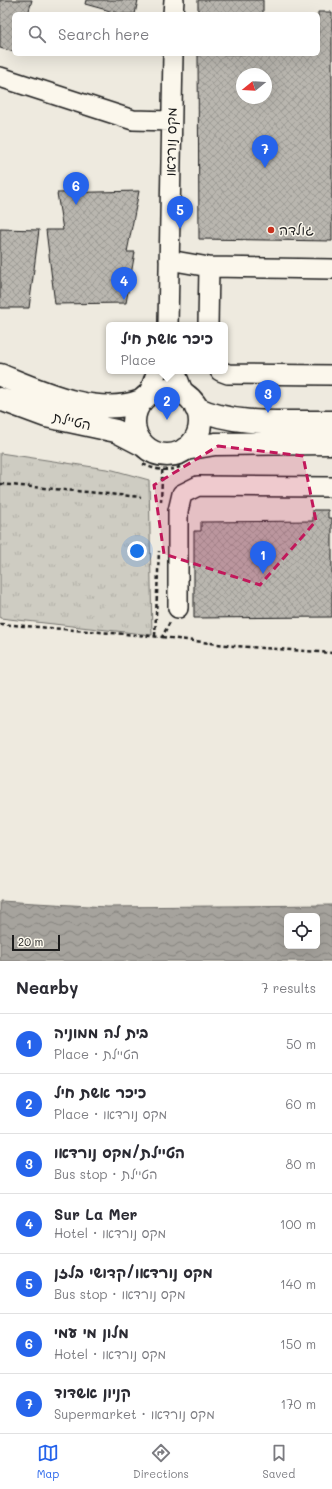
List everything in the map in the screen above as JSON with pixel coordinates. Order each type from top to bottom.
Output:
[{"type":"main road","name":"הטיילת","points":[[0,375],[61,398],[91,405],[120,407],[144,398]]},
{"type":"main road","points":[[332,422],[247,420],[219,417],[166,389],[144,398],[134,419],[142,454],[150,451],[163,455],[177,453],[185,457],[215,444],[332,444]]},
{"type":"main road","name":"הטיילת","points":[[0,399],[46,416],[116,431],[142,454]]},
{"type":"main road","points":[[185,457],[197,435],[199,426],[190,401]]},
{"type":"street","points":[[174,0],[174,12]]},
{"type":"street","name":"מקס נורדאו","points":[[168,322],[173,56]]},
{"type":"street","points":[[0,77],[133,120],[171,121]]},
{"type":"street","points":[[169,260],[209,267],[332,269]]},
{"type":"street","points":[[208,322],[209,267]]},
{"type":"street","points":[[144,398],[156,374]]},
{"type":"street","points":[[176,374],[190,401]]},
{"type":"street","points":[[228,374],[332,375]]},
{"type":"street","points":[[178,608],[178,511],[182,494],[198,486],[332,487]]},
{"type":"path","points":[[142,454],[151,468],[162,470],[185,457]]},
{"type":"path","points":[[0,484],[142,497]]},
{"type":"path","points":[[162,637],[178,608]]},
{"type":"path","points":[[0,624],[162,637],[234,646],[332,653]]},
{"type":"highlighted area","points":[[218,446],[303,456],[316,521],[260,585],[164,554],[154,485]]},
{"type":"green space","points":[[0,453],[113,470],[149,480],[152,635],[0,618]]},
{"type":"water","points":[[0,901],[107,907],[332,905],[332,961],[0,961]]},
{"type":"building","points":[[0,0],[32,0],[29,12],[12,12],[12,51],[0,48]]},
{"type":"building","points":[[86,0],[138,0],[135,12],[114,12],[85,4]]},
{"type":"building","points":[[198,0],[263,0],[263,12],[198,12]]},
{"type":"building","points":[[320,12],[332,12],[332,241],[199,239],[198,56],[320,56]]},
{"type":"building","points":[[139,191],[127,252],[135,252],[126,303],[55,304],[46,230],[63,230],[57,193]]},
{"type":"building","points":[[0,229],[39,230],[29,308],[0,308]]},
{"type":"building","points":[[313,510],[328,510],[328,518],[332,518],[332,617],[194,618],[194,531],[201,531],[201,522],[313,521]]},
{"type":"place","name":"קניון אשדוד","points":[[265,168]]},
{"type":"place","name":"מלון מי עמי","points":[[76,205]]},
{"type":"place","name":"מקס נורדאו/קדושי בלזן","points":[[180,229]]},
{"type":"place","name":"גולדה","points":[[271,230]]},
{"type":"place","name":"Sur La Mer","points":[[124,300]]},
{"type":"place","name":"הטיילת/מקס נורדאו","points":[[268,413]]},
{"type":"place","name":"כיכר אשת חיל","points":[[167,420]]},
{"type":"place","name":"בית לה ממוניה","points":[[263,574]]}]
